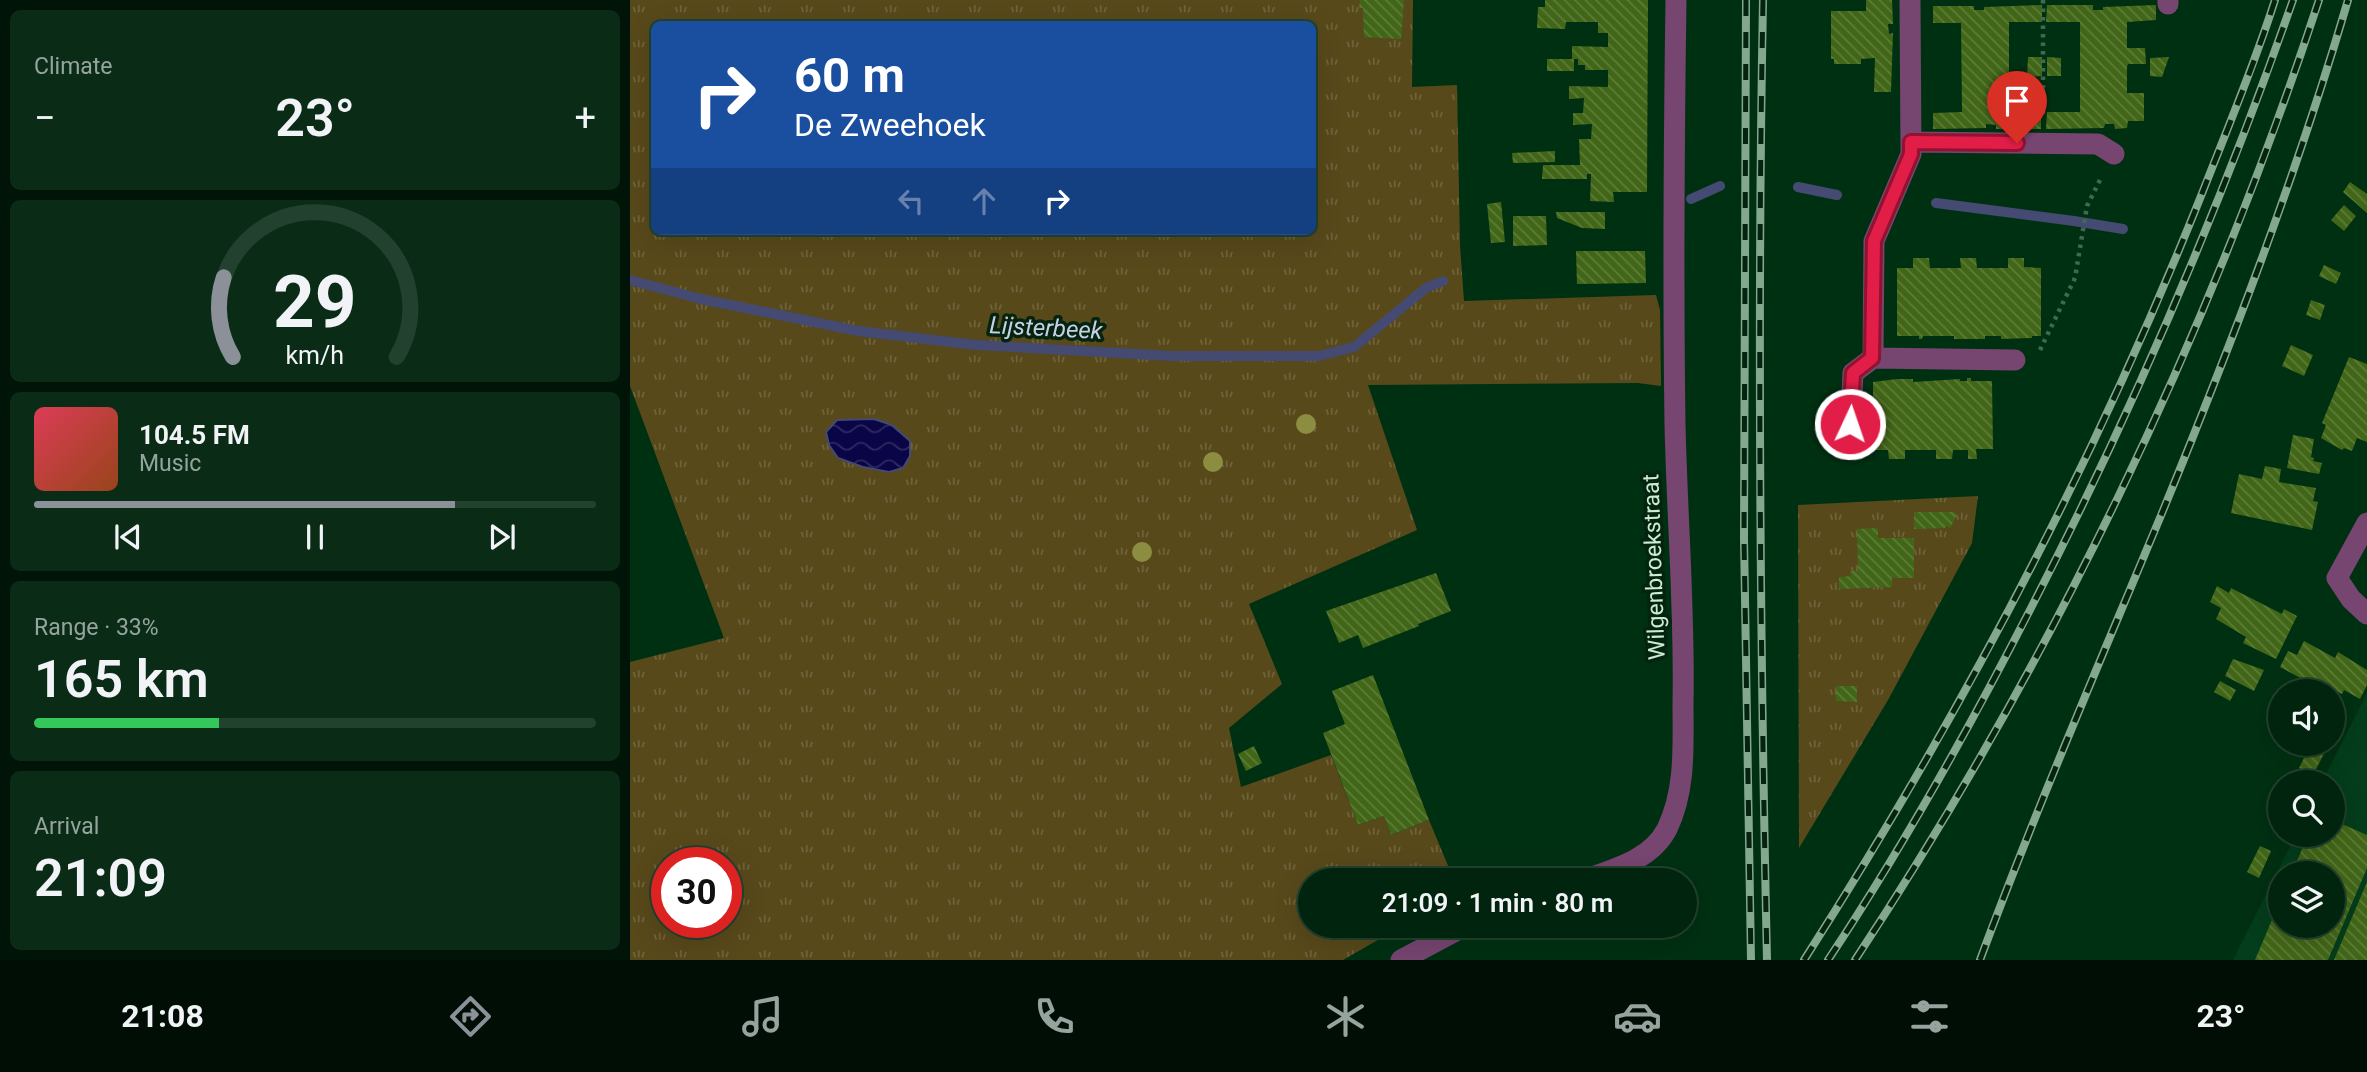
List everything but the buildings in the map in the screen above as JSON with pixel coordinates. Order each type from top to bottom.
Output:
[{"type":"street","name":"Wilgenbroekstraat","points":[[1617,868],[1631,863],[1654,847],[1666,830],[1675,808],[1682,776],[1684,667],[1675,425],[1675,0]]},
{"type":"street","points":[[1872,358],[1874,241],[1911,154],[1910,0]]},
{"type":"street","points":[[1911,142],[2098,144],[2114,154]]},
{"type":"street","points":[[1849,450],[1853,373],[1872,358],[2015,360]]},
{"type":"street","points":[[2367,523],[2337,578],[2351,599],[2367,614]]},
{"type":"street","points":[[1401,960],[1442,938]]},
{"type":"path","points":[[2043,0],[2043,143]]},
{"type":"path","points":[[2015,360],[2040,350],[2075,278],[2087,206]]},
{"type":"shaded area","points":[[2367,693],[2367,960],[2233,960],[2268,891],[2268,938],[2345,938],[2345,861],[2283,861],[2290,847],[2345,847],[2345,770],[2328,770],[2335,756],[2345,756],[2345,737]]},
{"type":"green space","points":[[630,0],[1413,0],[1412,87],[1457,85],[1460,246],[1464,301],[1656,295],[1660,310],[1661,386],[1638,383],[1368,385],[1417,530],[1249,604],[1282,684],[1229,728],[1241,787],[1331,755],[1358,825],[1384,816],[1391,835],[1429,820],[1449,868],[1298,868],[1298,938],[1381,938],[1343,960],[630,960],[630,662],[724,638],[630,386]]},
{"type":"green space","points":[[1978,496],[1972,543],[1888,700],[1799,848],[1798,505]]},
{"type":"water","points":[[874,419],[892,425],[910,441],[910,456],[903,468],[889,472],[863,467],[838,458],[829,445],[826,432],[837,420]]},
{"type":"waterway","name":"Lijsterbeek","points":[[1691,199],[1720,186]]},
{"type":"waterway","name":"Lijsterbeek","points":[[1798,187],[1837,195]]},
{"type":"waterway","name":"Lijsterbeek","points":[[1936,203],[2123,229]]},
{"type":"waterway","name":"Lijsterbeek","points":[[630,280],[701,299],[858,331],[976,345],[1172,356],[1319,356],[1354,347],[1426,288],[1443,281]]},
{"type":"railway","points":[[1746,0],[1744,539],[1751,960]]},
{"type":"railway","points":[[1763,0],[1760,480],[1767,960]]},
{"type":"railway","points":[[1804,960],[1861,869],[1970,683],[2069,492],[2160,296],[2240,99],[2275,0]]},
{"type":"railway","points":[[1828,960],[1883,874],[1960,741],[2009,651],[2105,458],[2205,231],[2293,0]]},
{"type":"railway","points":[[1855,960],[1927,847],[1995,732],[2059,615],[2119,495],[2175,374],[2227,251],[2319,0]]},
{"type":"railway","points":[[1980,960],[2046,791],[2238,323],[2307,130],[2348,0]]},
{"type":"route","points":[[1850,424],[1853,373],[1872,358],[1874,241],[1911,154],[1911,142],[2017,143]]}]
